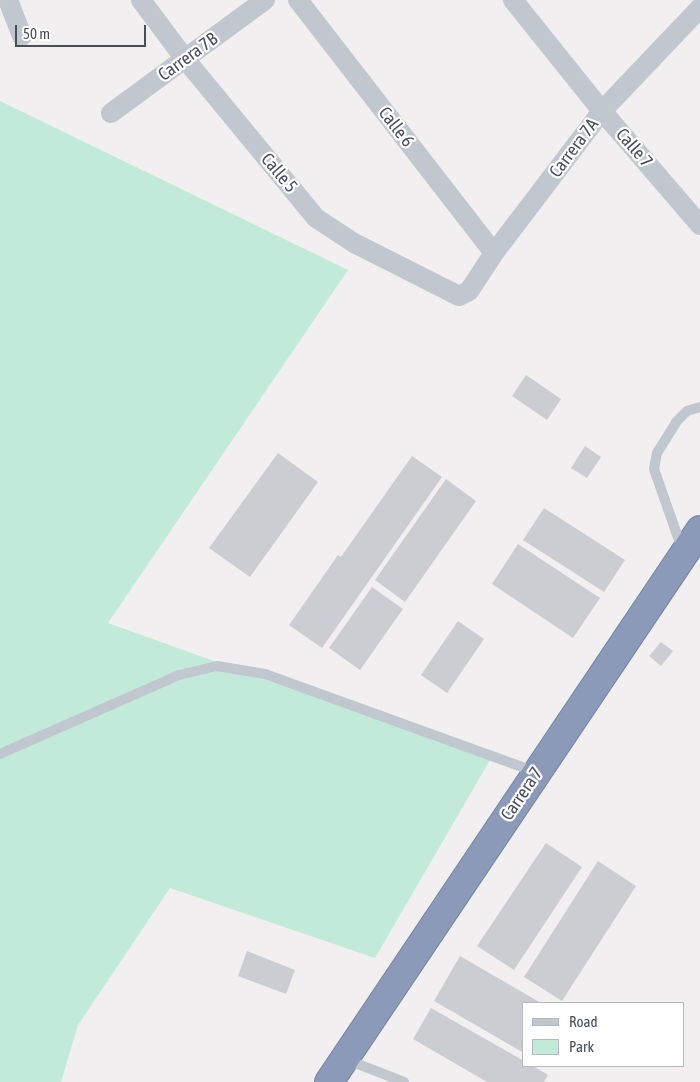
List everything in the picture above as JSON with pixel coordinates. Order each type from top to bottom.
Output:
[{"type":"highway","name":"Carrera 7","points":[[329,1082],[700,530]]},
{"type":"street","points":[[8,0],[22,36]]},
{"type":"street","name":"Calle 5","points":[[141,0],[184,59],[316,218],[354,243],[459,296]]},
{"type":"street","name":"Carrera 7B","points":[[111,113],[265,0]]},
{"type":"street","name":"Calle 6","points":[[298,0],[494,253]]},
{"type":"street","name":"Calle 7","points":[[513,0],[602,111],[700,225]]},
{"type":"street","name":"Carrera 7A","points":[[459,296],[469,291],[494,253],[602,111],[700,8]]},
{"type":"lane","points":[[684,554],[654,469],[657,453],[677,421],[687,411],[700,407]]},
{"type":"lane","points":[[0,754],[179,675],[217,666],[265,674],[537,772]]},
{"type":"lane","points":[[344,1059],[404,1082]]},
{"type":"green space","points":[[0,101],[348,270],[108,623],[490,760],[375,958],[170,888],[78,1025],[61,1082],[0,1082]]},
{"type":"building","points":[[526,375],[561,399],[547,420],[512,396]]},
{"type":"building","points":[[585,446],[601,457],[587,478],[571,468]]},
{"type":"building","points":[[278,453],[318,482],[250,577],[209,548]]},
{"type":"building","points":[[412,456],[442,477],[322,648],[289,625],[338,555],[341,557]]},
{"type":"building","points":[[446,479],[476,501],[405,602],[375,580]]},
{"type":"building","points":[[544,508],[625,560],[604,592],[523,540]]},
{"type":"building","points":[[518,544],[600,598],[573,638],[492,584]]},
{"type":"building","points":[[372,587],[403,609],[360,670],[329,648]]},
{"type":"building","points":[[458,621],[484,639],[447,693],[421,675]]},
{"type":"building","points":[[661,642],[673,651],[661,666],[649,656]]},
{"type":"building","points":[[546,843],[582,867],[514,970],[477,946]]},
{"type":"building","points":[[598,861],[636,886],[562,1001],[524,977]]},
{"type":"building","points":[[247,951],[295,970],[286,994],[238,976]]},
{"type":"building","points":[[460,956],[539,1002],[522,1002],[522,1052],[434,1001]]},
{"type":"building","points":[[431,1008],[522,1060],[522,1067],[535,1067],[548,1075],[544,1082],[487,1082],[413,1039]]}]
